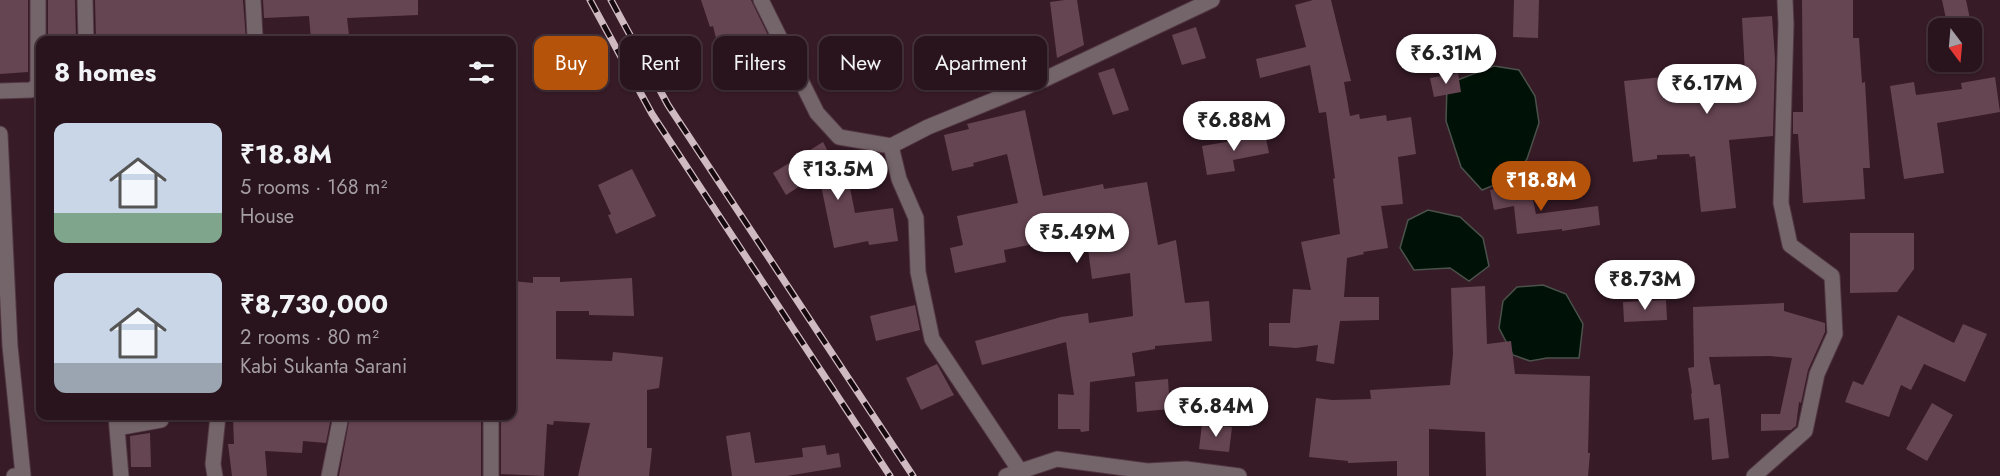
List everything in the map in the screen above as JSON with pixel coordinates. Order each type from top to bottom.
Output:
[{"type":"street","points":[[38,0],[38,36]]},
{"type":"street","points":[[85,0],[86,36]]},
{"type":"street","points":[[253,0],[255,36]]},
{"type":"street","points":[[761,0],[817,113],[839,137],[891,146],[928,127],[1043,80],[1212,0]]},
{"type":"street","points":[[1754,476],[1805,431],[1816,374],[1835,334],[1832,276],[1790,245],[1781,203],[1785,0]]},
{"type":"street","points":[[0,91],[31,90],[36,86]]},
{"type":"street","points":[[0,134],[5,347],[20,476]]},
{"type":"street","points":[[891,146],[899,179],[916,218],[918,272],[932,339],[1013,474],[1057,459],[1084,469],[1147,471],[1186,469],[1239,476]]},
{"type":"street","points":[[121,476],[117,422],[161,420]]},
{"type":"street","points":[[215,476],[213,464],[218,420]]},
{"type":"street","points":[[329,476],[340,420]]},
{"type":"street","points":[[490,420],[491,476]]},
{"type":"shaded area","points":[[1494,66],[1519,70],[1535,96],[1539,123],[1527,159],[1514,177],[1482,190],[1461,167],[1446,121],[1447,84]]},
{"type":"shaded area","points":[[1428,210],[1460,217],[1483,238],[1489,266],[1469,281],[1450,268],[1414,270],[1400,248],[1408,220]]},
{"type":"shaded area","points":[[1543,285],[1566,294],[1583,324],[1579,358],[1547,358],[1530,361],[1513,355],[1499,328],[1503,301],[1517,287]]},
{"type":"building","points":[[0,0],[28,0],[28,72],[0,74]]},
{"type":"building","points":[[48,0],[75,0],[76,36],[48,36]]},
{"type":"building","points":[[95,0],[243,0],[246,36],[96,36]]},
{"type":"building","points":[[263,0],[418,0],[418,15],[347,18],[349,35],[311,36],[309,16],[264,18]]},
{"type":"building","points":[[701,0],[751,0],[768,36],[716,36],[713,26],[710,27]]},
{"type":"building","points":[[1077,0],[1084,45],[1057,58],[1050,2]]},
{"type":"building","points":[[1313,0],[1331,0],[1351,81],[1344,82],[1350,116],[1359,114],[1360,119],[1386,115],[1387,121],[1411,117],[1416,154],[1398,157],[1403,204],[1381,206],[1388,248],[1363,252],[1364,254],[1347,258],[1344,297],[1379,297],[1379,320],[1340,321],[1334,364],[1316,361],[1318,345],[1296,348],[1269,346],[1269,323],[1290,323],[1293,289],[1311,290],[1301,242],[1340,234],[1326,112],[1319,113],[1310,65],[1260,78],[1256,59],[1306,47],[1295,5]]},
{"type":"building","points":[[1514,0],[1539,0],[1538,38],[1513,37]]},
{"type":"building","points":[[1802,0],[1853,0],[1853,38],[1859,38],[1862,83],[1865,82],[1870,168],[1863,168],[1865,199],[1803,203],[1798,134],[1793,134],[1793,112],[1803,112]]},
{"type":"building","points":[[1942,0],[1966,0],[1970,18],[1946,18]]},
{"type":"building","points":[[1772,16],[1775,59],[1773,136],[1729,140],[1736,208],[1701,212],[1695,156],[1690,157],[1689,154],[1657,155],[1657,159],[1633,162],[1624,81],[1745,73],[1742,18]]},
{"type":"building","points":[[1196,27],[1206,58],[1182,65],[1172,35]]},
{"type":"building","points":[[1114,68],[1129,110],[1113,115],[1098,73]]},
{"type":"building","points":[[1458,73],[1461,92],[1434,97],[1430,78]]},
{"type":"building","points":[[1995,77],[2000,112],[1937,123],[1944,173],[1904,179],[1890,86],[1914,82],[1916,95],[1962,89],[1961,83]]},
{"type":"building","points":[[1025,110],[1043,196],[1103,184],[1104,189],[1147,182],[1158,245],[1176,240],[1185,303],[1209,301],[1212,341],[1155,346],[1155,349],[1132,353],[1135,376],[1090,382],[1089,431],[1058,429],[1058,394],[1074,395],[1066,342],[982,365],[975,341],[1061,317],[1088,313],[1089,323],[1133,316],[1130,273],[1092,279],[1087,242],[1083,239],[1055,245],[1054,240],[1004,250],[1006,262],[955,273],[950,248],[963,245],[957,216],[1018,203],[1007,154],[952,171],[944,135],[969,129],[967,124]]},
{"type":"building","points":[[1264,129],[1269,153],[1233,160],[1235,171],[1207,175],[1202,146],[1244,139],[1243,133]]},
{"type":"building","points":[[823,142],[848,189],[850,188],[855,213],[893,208],[898,241],[869,245],[868,241],[834,248],[820,181],[814,184],[811,179],[786,195],[773,173]]},
{"type":"building","points":[[632,169],[656,216],[616,234],[608,215],[611,214],[598,185]]},
{"type":"building","points":[[1529,182],[1536,214],[1598,206],[1600,225],[1562,231],[1562,229],[1517,234],[1514,206],[1494,210],[1490,190]]},
{"type":"building","points":[[1850,233],[1914,233],[1914,269],[1897,292],[1850,293]]},
{"type":"building","points":[[533,277],[560,277],[560,282],[632,278],[634,316],[589,315],[589,311],[556,311],[556,359],[612,361],[613,352],[663,357],[659,388],[647,390],[647,448],[652,448],[649,476],[578,476],[590,423],[554,421],[553,425],[547,424],[544,476],[501,474],[501,420],[516,420],[516,281],[533,283]]},
{"type":"building","points":[[1485,286],[1487,344],[1511,341],[1515,374],[1590,376],[1588,476],[1486,476],[1485,432],[1429,429],[1429,476],[1397,476],[1397,461],[1348,463],[1348,461],[1309,457],[1316,398],[1371,399],[1370,390],[1450,385],[1453,354],[1451,288]]},
{"type":"building","points":[[1666,300],[1667,320],[1624,322],[1623,302]]},
{"type":"building","points":[[1784,303],[1784,311],[1825,323],[1825,332],[1808,370],[1801,403],[1799,402],[1796,426],[1791,430],[1761,431],[1761,414],[1780,414],[1792,358],[1709,357],[1714,385],[1720,384],[1729,458],[1712,460],[1709,418],[1694,420],[1688,368],[1694,367],[1693,307]]},
{"type":"building","points":[[915,305],[920,330],[876,341],[870,316]]},
{"type":"building","points":[[1898,315],[1954,343],[1963,324],[1987,334],[1965,382],[1924,364],[1911,390],[1901,385],[1889,417],[1845,402],[1853,381],[1863,385]]},
{"type":"building","points":[[937,364],[954,395],[921,410],[906,378]]},
{"type":"building","points":[[1168,379],[1170,409],[1137,412],[1135,382]]},
{"type":"building","points":[[1932,403],[1953,415],[1927,461],[1906,449]]},
{"type":"building","points":[[233,420],[330,420],[326,443],[303,441],[302,453],[265,451],[267,476],[232,476],[228,444],[234,444]]},
{"type":"building","points":[[349,420],[481,420],[481,476],[339,476]]},
{"type":"building","points":[[1202,424],[1232,427],[1229,452],[1199,449]]},
{"type":"building","points":[[750,432],[755,463],[803,457],[802,448],[825,445],[827,455],[839,453],[841,467],[787,476],[732,476],[726,436]]},
{"type":"building","points":[[150,433],[151,467],[131,467],[130,436]]},
{"type":"railway","points":[[590,0],[652,114],[890,476]]},
{"type":"railway","points":[[611,0],[668,105],[913,476]]}]
